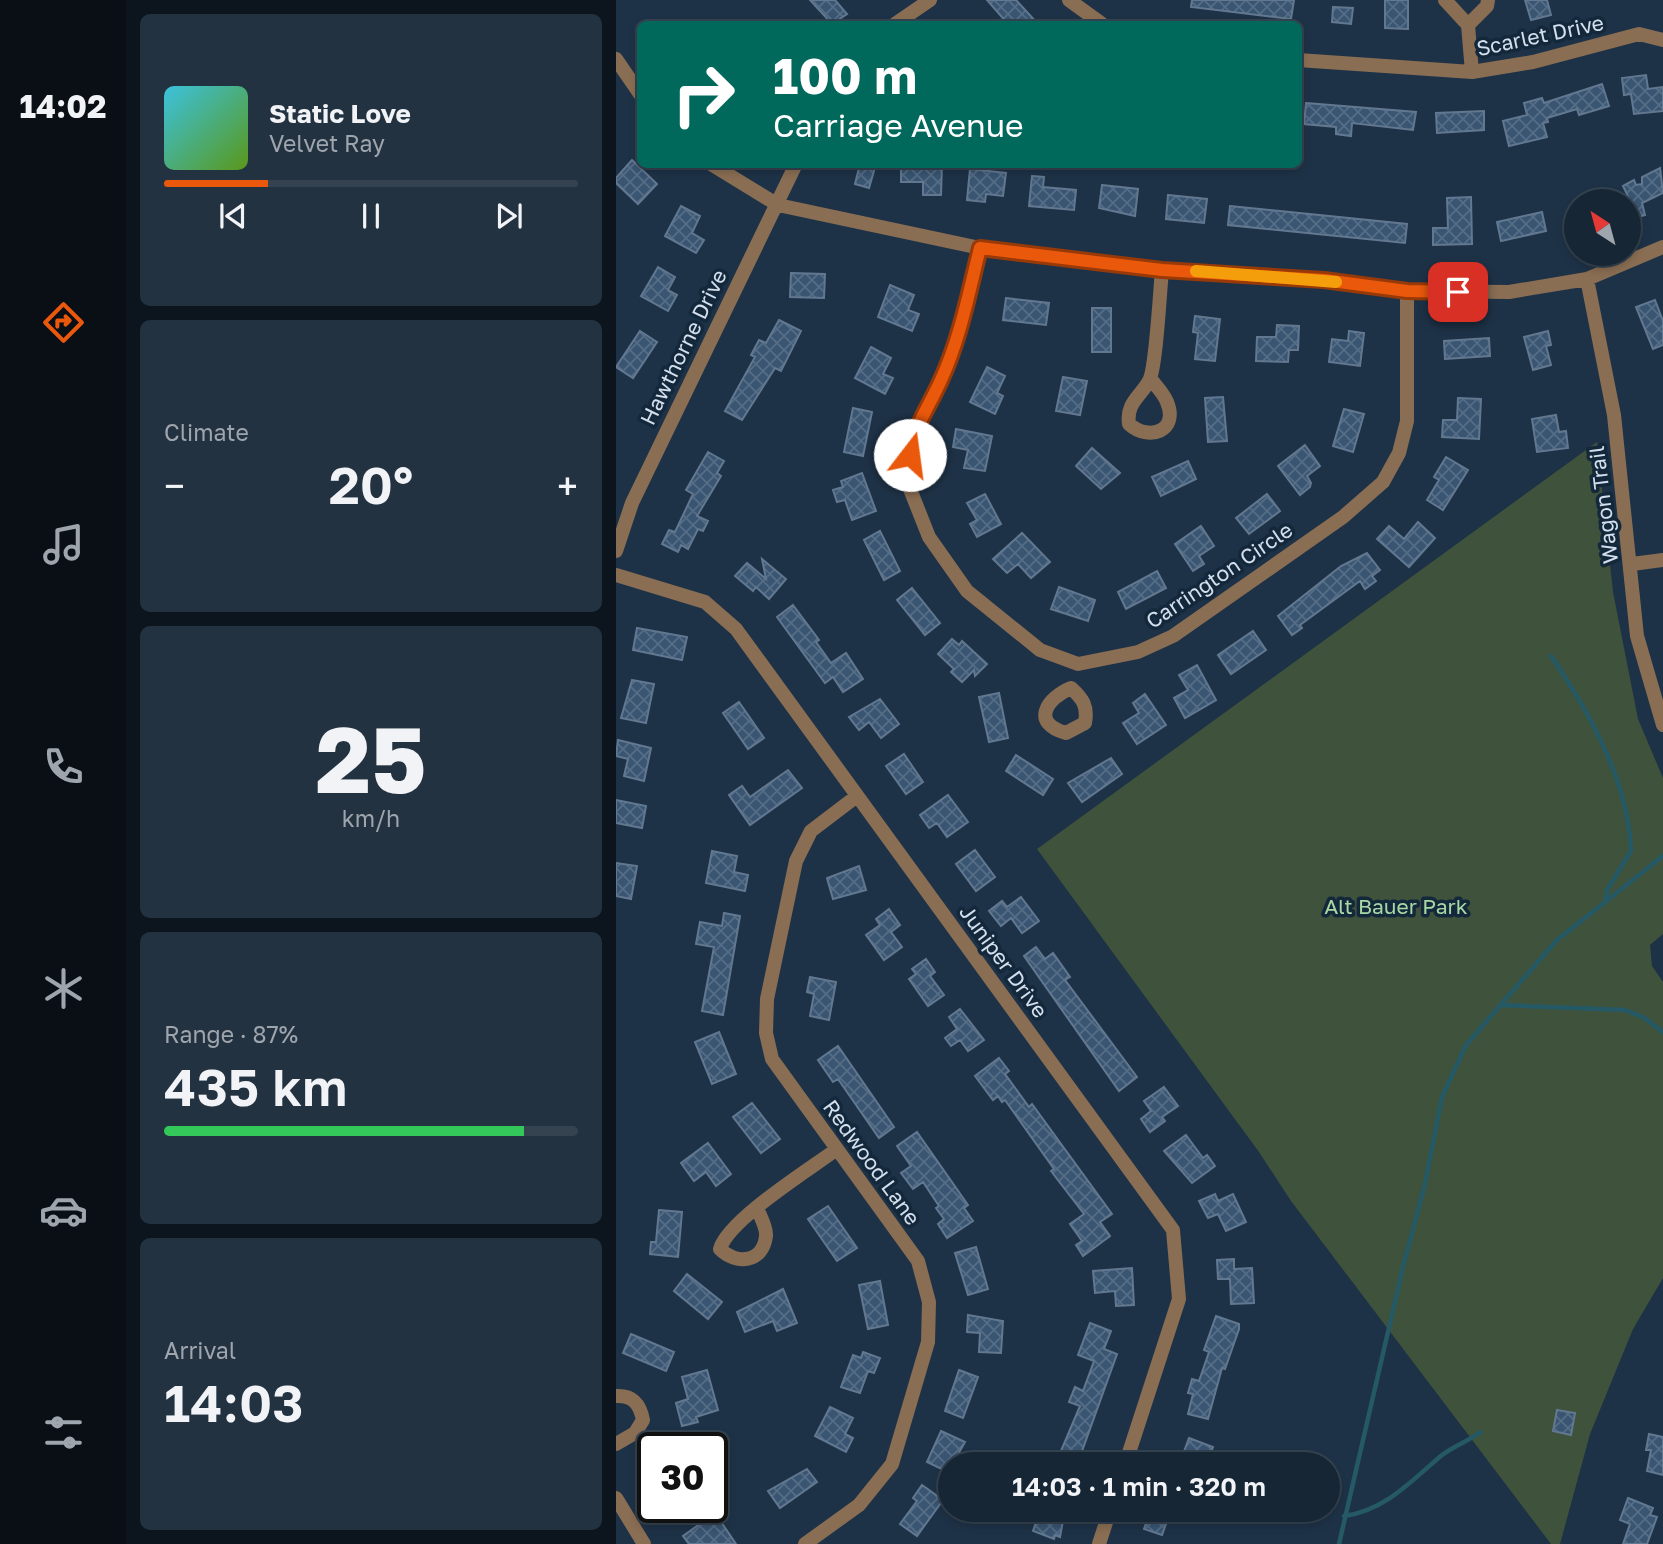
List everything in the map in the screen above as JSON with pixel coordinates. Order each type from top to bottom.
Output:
[{"type":"street","points":[[899,21],[930,0]]},
{"type":"street","points":[[1069,0],[1098,21]]},
{"type":"street","points":[[1445,0],[1468,25],[1472,72]]},
{"type":"street","points":[[1468,25],[1487,6],[1488,0]]},
{"type":"street","name":"Scarlet Drive","points":[[1302,60],[1472,72],[1533,62],[1639,34],[1663,40]]},
{"type":"street","points":[[616,59],[637,90]]},
{"type":"street","points":[[718,168],[778,205],[980,248],[1162,270],[1324,280],[1407,291],[1510,292],[1587,279],[1663,247]]},
{"type":"street","name":"Hawthorne Drive","points":[[616,551],[643,480],[794,168]]},
{"type":"street","points":[[980,248],[962,322],[942,380],[913,432],[906,479],[929,537],[967,591],[1040,650],[1078,664],[1071,688]]},
{"type":"street","points":[[1151,379],[1162,270]]},
{"type":"street","name":"Wagon Trail","points":[[1587,279],[1614,415],[1632,564],[1637,636],[1663,725]]},
{"type":"street","name":"Carrington Circle","points":[[1078,664],[1138,652],[1173,636],[1343,517],[1383,482],[1399,453],[1407,421],[1407,291]]},
{"type":"street","points":[[1632,564],[1663,560]]},
{"type":"street","name":"Juniper Drive","points":[[616,575],[705,602],[736,629],[1173,1230],[1179,1298],[1129,1452]]},
{"type":"street","name":"Redwood Lane","points":[[805,1544],[859,1505],[892,1464],[928,1342],[929,1302],[918,1261],[772,1059],[766,1033],[767,999],[796,861],[811,831],[857,796]]},
{"type":"street","points":[[757,1208],[837,1149]]},
{"type":"street","points":[[616,1396],[630,1397],[640,1405],[643,1420],[635,1433],[616,1444]]},
{"type":"street","points":[[616,1498],[644,1544]]},
{"type":"street","points":[[1099,1544],[1106,1522]]},
{"type":"green space","name":"Alt Bauer Park","points":[[1597,442],[1613,592],[1638,719],[1663,778],[1663,934],[1650,945],[1652,966],[1663,982],[1663,1278],[1633,1329],[1590,1434],[1560,1544],[1551,1544],[1291,1201],[1259,1152],[1037,849]]},
{"type":"building","points":[[810,0],[835,0],[847,14],[836,21],[829,21]]},
{"type":"building","points":[[987,0],[1016,0],[1035,21],[1005,21]]},
{"type":"building","points":[[1192,0],[1294,0],[1291,19],[1191,7]]},
{"type":"building","points":[[1385,0],[1408,0],[1408,29],[1385,28]]},
{"type":"building","points":[[1525,0],[1547,0],[1551,15],[1531,20]]},
{"type":"building","points":[[1333,7],[1353,8],[1351,24],[1332,22]]},
{"type":"building","points":[[1646,75],[1648,89],[1663,87],[1663,111],[1634,114],[1631,94],[1624,95],[1622,78]]},
{"type":"building","points":[[1602,84],[1609,106],[1579,115],[1577,109],[1547,118],[1548,122],[1543,123],[1547,137],[1509,146],[1503,121],[1527,115],[1524,103],[1542,98],[1544,103]]},
{"type":"building","points":[[1306,103],[1416,112],[1413,130],[1352,123],[1351,136],[1336,134],[1336,127],[1304,124]]},
{"type":"building","points":[[1484,111],[1484,130],[1437,133],[1436,113]]},
{"type":"building","points":[[632,160],[637,168],[657,184],[638,204],[616,183],[616,178]]},
{"type":"building","points":[[859,168],[875,168],[869,188],[855,184]]},
{"type":"building","points":[[901,168],[942,168],[941,195],[923,195],[923,182],[901,182]]},
{"type":"building","points":[[1660,168],[1663,193],[1642,203],[1642,189],[1624,189],[1623,186],[1634,180],[1636,185],[1642,184],[1642,177]]},
{"type":"building","points":[[970,169],[1006,173],[1003,196],[986,194],[985,202],[967,200]]},
{"type":"building","points":[[1032,176],[1044,177],[1043,187],[1076,190],[1074,210],[1029,206]]},
{"type":"building","points":[[1102,185],[1138,189],[1135,216],[1099,208]]},
{"type":"building","points":[[1168,195],[1207,199],[1204,223],[1166,219]]},
{"type":"building","points":[[1471,197],[1472,244],[1433,245],[1433,228],[1448,228],[1447,198]]},
{"type":"building","points":[[681,206],[700,216],[692,233],[704,240],[696,253],[665,236]]},
{"type":"building","points":[[1230,206],[1407,224],[1405,243],[1228,225]]},
{"type":"building","points":[[1542,212],[1546,231],[1501,241],[1497,222]]},
{"type":"building","points":[[658,267],[675,277],[668,290],[677,295],[668,311],[641,296]]},
{"type":"building","points":[[791,273],[825,274],[824,298],[790,297]]},
{"type":"building","points":[[890,285],[914,295],[908,310],[919,314],[912,331],[878,317]]},
{"type":"building","points":[[1006,298],[1049,303],[1046,325],[1003,320]]},
{"type":"building","points":[[1655,300],[1663,321],[1663,345],[1653,349],[1636,307]]},
{"type":"building","points":[[1092,308],[1111,308],[1111,352],[1092,352]]},
{"type":"building","points":[[1195,316],[1220,319],[1215,361],[1195,359],[1198,333],[1193,332]]},
{"type":"building","points":[[779,320],[801,331],[781,371],[775,368],[742,420],[725,411],[755,357],[751,355],[759,340],[766,343]]},
{"type":"building","points":[[1277,325],[1299,326],[1298,350],[1289,350],[1288,362],[1256,361],[1257,337],[1276,337]]},
{"type":"building","points":[[640,331],[657,342],[633,378],[616,367]]},
{"type":"building","points":[[1349,331],[1364,333],[1360,366],[1329,362],[1332,339],[1348,341]]},
{"type":"building","points":[[1548,331],[1551,345],[1546,346],[1551,365],[1533,370],[1524,337]]},
{"type":"building","points":[[1489,338],[1490,356],[1445,359],[1444,341]]},
{"type":"building","points":[[871,347],[891,358],[883,374],[893,378],[885,394],[855,378]]},
{"type":"building","points":[[987,367],[1005,376],[997,393],[1003,396],[995,414],[970,402]]},
{"type":"building","points":[[1063,377],[1087,381],[1080,415],[1056,411]]},
{"type":"building","points":[[1223,397],[1227,441],[1208,442],[1205,398]]},
{"type":"building","points":[[1458,398],[1481,399],[1479,439],[1442,437],[1443,420],[1457,420]]},
{"type":"building","points":[[853,408],[872,412],[863,456],[844,452]]},
{"type":"building","points":[[1344,409],[1364,414],[1353,452],[1333,446]]},
{"type":"building","points":[[1556,415],[1559,432],[1566,431],[1568,448],[1537,452],[1532,419]]},
{"type":"building","points":[[956,429],[992,436],[985,471],[964,468],[968,450],[953,447]]},
{"type":"building","points":[[1305,445],[1320,466],[1307,476],[1310,487],[1300,495],[1278,466]]},
{"type":"building","points":[[1092,448],[1120,473],[1101,489],[1076,466]]},
{"type":"building","points":[[708,452],[724,461],[717,473],[721,476],[697,516],[708,521],[703,531],[698,529],[688,549],[681,545],[678,552],[662,544],[669,530],[675,532],[693,494],[686,490]]},
{"type":"building","points":[[1446,457],[1468,470],[1443,510],[1427,500],[1439,480],[1434,477]]},
{"type":"building","points":[[1188,461],[1196,479],[1161,496],[1152,477]]},
{"type":"building","points":[[862,473],[876,511],[852,520],[845,500],[837,502],[833,490],[843,487],[841,481]]},
{"type":"building","points":[[985,494],[1001,524],[977,537],[970,524],[977,520],[967,503]]},
{"type":"building","points":[[1267,494],[1280,511],[1249,534],[1236,518]]},
{"type":"building","points":[[1418,522],[1435,538],[1409,567],[1377,539],[1389,526],[1404,539]]},
{"type":"building","points":[[1201,526],[1214,546],[1199,556],[1204,564],[1193,571],[1175,544]]},
{"type":"building","points":[[880,531],[900,571],[884,580],[864,540]]},
{"type":"building","points":[[1022,533],[1050,562],[1031,578],[1018,564],[1007,573],[993,559]]},
{"type":"building","points":[[1367,553],[1380,570],[1372,576],[1376,581],[1365,589],[1360,581],[1300,625],[1302,628],[1292,635],[1278,616],[1341,566]]},
{"type":"building","points":[[762,559],[786,579],[769,599],[756,587],[753,591],[735,576],[747,563],[766,579]]},
{"type":"building","points":[[1157,571],[1166,588],[1126,609],[1118,592]]},
{"type":"building","points":[[1059,587],[1095,600],[1088,621],[1051,609]]},
{"type":"building","points":[[912,588],[940,623],[925,635],[897,600]]},
{"type":"building","points":[[793,605],[819,640],[816,642],[831,663],[846,653],[863,679],[843,692],[833,677],[825,683],[777,617]]},
{"type":"building","points":[[637,628],[687,637],[682,660],[633,650]]},
{"type":"building","points":[[1253,631],[1266,650],[1231,674],[1218,655]]},
{"type":"building","points":[[952,639],[959,645],[962,641],[987,664],[975,676],[974,670],[962,682],[951,672],[954,669],[938,654]]},
{"type":"building","points":[[1197,665],[1216,700],[1185,718],[1174,698],[1188,690],[1179,675]]},
{"type":"building","points":[[632,680],[654,684],[646,723],[621,718]]},
{"type":"building","points":[[999,693],[1008,738],[989,742],[979,697]]},
{"type":"building","points":[[1145,694],[1166,725],[1137,744],[1123,723],[1139,713],[1133,703]]},
{"type":"building","points":[[880,699],[899,724],[881,738],[869,722],[859,730],[849,717]]},
{"type":"building","points":[[739,702],[764,738],[748,749],[723,713]]},
{"type":"building","points":[[618,740],[651,748],[644,781],[624,776],[628,759],[616,756]]},
{"type":"building","points":[[904,754],[923,782],[906,794],[886,766]]},
{"type":"building","points":[[1016,755],[1053,779],[1043,795],[1006,771]]},
{"type":"building","points":[[1111,758],[1122,774],[1082,802],[1068,783]]},
{"type":"building","points":[[788,770],[802,788],[750,825],[729,795],[742,786],[750,797]]},
{"type":"building","points":[[948,795],[968,822],[947,837],[937,823],[929,828],[920,815]]},
{"type":"building","points":[[616,800],[646,806],[642,828],[616,823]]},
{"type":"building","points":[[975,850],[995,877],[976,891],[956,864]]},
{"type":"building","points":[[712,851],[737,856],[734,872],[748,875],[745,891],[706,883]]},
{"type":"building","points":[[616,863],[637,866],[631,899],[616,896]]},
{"type":"building","points":[[859,866],[866,890],[833,899],[827,878]]},
{"type":"building","points":[[1021,897],[1039,921],[1022,933],[1011,918],[1001,926],[989,911],[1002,901],[1007,907]]},
{"type":"building","points":[[889,909],[900,925],[891,932],[902,947],[884,960],[866,935],[880,925],[876,919]]},
{"type":"building","points":[[724,913],[740,916],[723,1015],[702,1011],[714,947],[696,944],[700,922],[722,926]]},
{"type":"building","points":[[1036,947],[1045,959],[1053,953],[1070,977],[1065,980],[1137,1077],[1119,1091],[1024,956]]},
{"type":"building","points":[[926,959],[935,972],[930,976],[944,995],[928,1006],[909,979],[916,974],[912,969]]},
{"type":"building","points":[[810,977],[836,982],[829,1020],[810,1016],[814,994],[807,992]]},
{"type":"building","points":[[960,1009],[984,1040],[968,1051],[960,1040],[951,1046],[945,1038],[957,1029],[949,1017]]},
{"type":"building","points":[[719,1032],[736,1074],[712,1084],[695,1042]]},
{"type":"building","points":[[838,1046],[894,1127],[879,1138],[838,1079],[833,1082],[818,1060]]},
{"type":"building","points":[[999,1058],[1009,1071],[1005,1074],[1029,1107],[1032,1104],[1112,1214],[1100,1222],[1110,1236],[1083,1256],[1076,1245],[1082,1241],[1070,1224],[1084,1214],[1051,1171],[1054,1169],[1005,1100],[1002,1102],[998,1096],[993,1100],[975,1076]]},
{"type":"building","points":[[1164,1087],[1178,1106],[1162,1117],[1165,1121],[1150,1132],[1141,1119],[1151,1111],[1144,1101]]},
{"type":"building","points":[[752,1103],[780,1139],[761,1153],[733,1117]]},
{"type":"building","points":[[917,1132],[968,1205],[964,1208],[973,1221],[947,1238],[938,1224],[944,1219],[936,1208],[939,1206],[923,1182],[913,1189],[901,1173],[911,1166],[897,1146]]},
{"type":"building","points":[[1186,1135],[1203,1158],[1207,1155],[1215,1166],[1192,1183],[1164,1151]]},
{"type":"building","points":[[708,1143],[731,1174],[716,1186],[706,1172],[694,1181],[681,1163]]},
{"type":"building","points":[[1215,1194],[1218,1201],[1233,1194],[1246,1222],[1226,1231],[1218,1214],[1208,1218],[1199,1201]]},
{"type":"building","points":[[828,1206],[857,1248],[837,1261],[808,1219]]},
{"type":"building","points":[[659,1210],[682,1212],[678,1257],[650,1254],[651,1242],[656,1242]]},
{"type":"building","points":[[976,1247],[988,1289],[968,1295],[955,1253]]},
{"type":"building","points":[[1234,1259],[1234,1269],[1252,1268],[1254,1303],[1231,1304],[1230,1279],[1218,1279],[1217,1260]]},
{"type":"building","points":[[1132,1268],[1134,1305],[1116,1306],[1115,1291],[1095,1293],[1093,1271]]},
{"type":"building","points":[[687,1274],[722,1302],[708,1319],[674,1291]]},
{"type":"building","points":[[880,1281],[888,1325],[868,1329],[859,1285]]},
{"type":"building","points":[[783,1289],[797,1323],[777,1331],[773,1321],[745,1332],[737,1312]]},
{"type":"building","points":[[968,1315],[1003,1321],[1001,1353],[979,1352],[980,1333],[967,1332]]},
{"type":"building","points":[[1216,1316],[1239,1324],[1239,1329],[1225,1369],[1222,1368],[1208,1419],[1188,1414],[1193,1394],[1188,1393],[1192,1379],[1199,1381],[1209,1352],[1204,1350]]},
{"type":"building","points":[[1090,1323],[1111,1331],[1104,1349],[1117,1354],[1082,1452],[1061,1452],[1080,1406],[1069,1402],[1075,1387],[1083,1391],[1094,1361],[1078,1355]]},
{"type":"building","points":[[631,1334],[674,1352],[666,1371],[623,1353]]},
{"type":"building","points":[[863,1352],[880,1358],[874,1373],[868,1371],[860,1393],[841,1387],[853,1355],[861,1358]]},
{"type":"building","points":[[707,1370],[718,1410],[696,1417],[698,1422],[682,1426],[676,1403],[688,1399],[682,1377]]},
{"type":"building","points":[[959,1370],[978,1377],[963,1418],[945,1411]]},
{"type":"building","points":[[830,1407],[853,1418],[845,1434],[853,1438],[846,1452],[815,1436]]},
{"type":"building","points":[[1557,1410],[1575,1413],[1571,1435],[1553,1431]]},
{"type":"building","points":[[941,1431],[965,1442],[959,1452],[938,1452],[938,1467],[927,1462]]},
{"type":"building","points":[[1649,1434],[1663,1437],[1663,1475],[1647,1471],[1651,1450],[1646,1450]]},
{"type":"building","points":[[1189,1438],[1213,1447],[1211,1452],[1184,1452]]},
{"type":"building","points":[[807,1469],[817,1482],[780,1508],[768,1491]]},
{"type":"building","points":[[922,1485],[938,1496],[938,1507],[917,1536],[900,1524],[917,1501],[913,1498]]},
{"type":"building","points":[[1628,1498],[1653,1508],[1650,1515],[1657,1517],[1647,1544],[1623,1544],[1630,1524],[1620,1520]]},
{"type":"building","points":[[1036,1522],[1063,1522],[1060,1537],[1055,1535],[1054,1539],[1033,1531]]},
{"type":"building","points":[[1147,1522],[1167,1522],[1162,1535],[1144,1529]]},
{"type":"building","points":[[701,1523],[722,1523],[736,1544],[689,1544],[683,1536]]},
{"type":"waterway","points":[[1551,656],[1593,724],[1623,799],[1631,851],[1607,890],[1606,899]]},
{"type":"waterway","points":[[1339,1544],[1403,1267],[1425,1184],[1442,1097],[1466,1045],[1556,941],[1663,856]]},
{"type":"waterway","points":[[1500,1005],[1625,1010],[1643,1017],[1663,1032]]},
{"type":"waterway","points":[[1344,1516],[1373,1508],[1385,1501],[1442,1455],[1481,1432]]},
{"type":"slow traffic","points":[[1196,271],[1336,282]]},
{"type":"route","points":[[910,455],[913,432],[942,380],[962,322],[980,248],[1162,270],[1324,280],[1407,291],[1458,292]]}]
